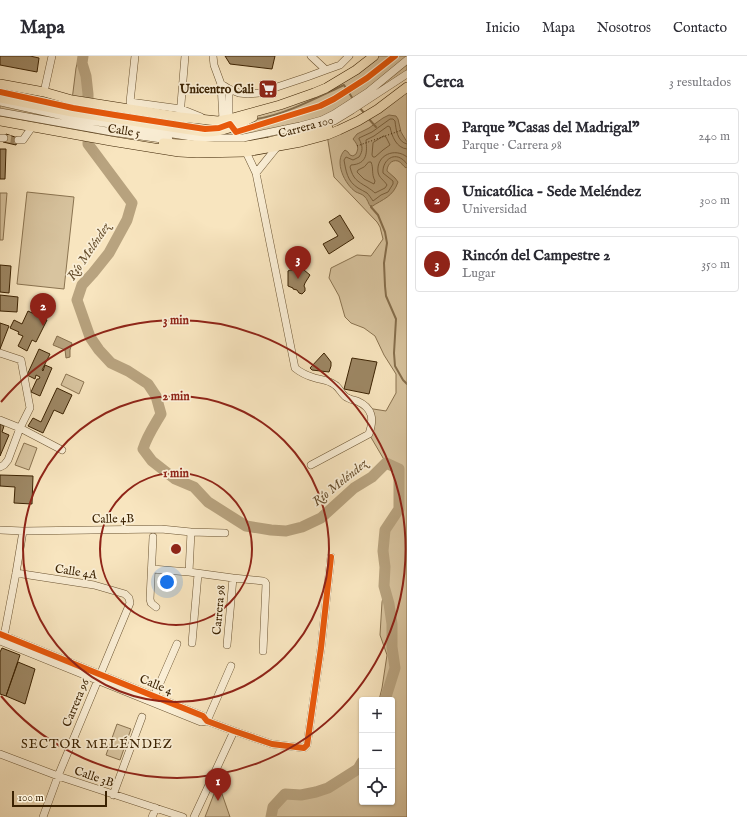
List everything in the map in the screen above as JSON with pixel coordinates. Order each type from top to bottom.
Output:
[{"type":"main road","points":[[226,120],[280,105],[326,88],[356,70],[374,56]]},
{"type":"main road","points":[[0,113],[112,130],[171,144],[246,146],[322,130],[338,125],[375,104],[407,81]]},
{"type":"main road","name":"Calle 5","points":[[0,84],[116,108],[180,113],[210,121],[226,120]]},
{"type":"main road","name":"Carrera 100","points":[[246,152],[301,142],[327,135],[358,122],[407,87]]},
{"type":"main road","points":[[0,98],[39,106],[71,123]]},
{"type":"main road","points":[[39,106],[73,100]]},
{"type":"main road","points":[[112,130],[179,128],[208,132],[220,131],[280,105]]},
{"type":"main road","name":"Calle 5","points":[[0,121],[32,126],[71,123],[112,130],[179,152],[246,152]]},
{"type":"street","points":[[44,92],[52,56]]},
{"type":"street","points":[[135,56],[130,102],[180,113]]},
{"type":"street","points":[[179,128],[185,56]]},
{"type":"street","points":[[214,56],[214,65],[221,84],[226,120]]},
{"type":"street","points":[[311,56],[326,70]]},
{"type":"street","points":[[221,84],[239,93],[259,93],[340,65],[349,56]]},
{"type":"street","points":[[112,130],[198,138],[243,138],[300,126],[322,120],[334,114],[368,92],[407,60]]},
{"type":"street","points":[[112,130],[164,140],[203,142],[239,142],[286,135],[334,121],[407,74]]},
{"type":"street","points":[[226,120],[229,89]]},
{"type":"street","points":[[0,102],[71,123]]},
{"type":"street","points":[[18,140],[23,140],[32,126]]},
{"type":"street","points":[[256,173],[277,147]]},
{"type":"street","points":[[246,152],[256,173],[295,368],[300,372],[315,378],[327,380],[336,385],[346,398],[358,402],[367,408],[371,414],[373,424],[369,434],[311,465]]},
{"type":"street","points":[[0,353],[21,360],[30,408],[20,428],[8,460],[0,467]]},
{"type":"street","points":[[0,420],[20,428],[62,450]]},
{"type":"street","name":"Calle 4B","points":[[0,530],[162,529],[226,533]]},
{"type":"street","points":[[1,640],[16,573],[23,531]]},
{"type":"street","points":[[189,572],[191,532]]},
{"type":"street","points":[[153,537],[150,599],[151,603],[156,608]]},
{"type":"street","name":"Calle 4","points":[[1,640],[153,699],[203,716],[207,721],[234,731],[272,744],[304,748],[307,745],[318,670],[331,557]]},
{"type":"street","points":[[152,570],[189,572],[265,582],[263,651]]},
{"type":"street","name":"Calle 4A","points":[[16,573],[94,586],[125,594],[130,598]]},
{"type":"street","points":[[192,643],[198,574]]},
{"type":"street","name":"Carrera 98","points":[[227,645],[233,578]]},
{"type":"street","name":"Carrera 96","points":[[42,817],[130,603],[130,598]]},
{"type":"street","points":[[153,699],[178,644]]},
{"type":"street","points":[[207,721],[231,666]]},
{"type":"street","points":[[113,795],[142,717]]},
{"type":"street","points":[[194,817],[234,731]]},
{"type":"street","name":"Calle 3B","points":[[0,754],[113,795],[183,817]]},
{"type":"street","points":[[152,817],[156,808]]},
{"type":"path","points":[[357,146],[402,130]]},
{"type":"shaded area","points":[[79,56],[83,56],[82,59],[89,103],[210,121],[298,99],[374,56],[407,56],[407,74],[334,121],[286,135],[239,142],[164,140],[0,112],[0,84],[72,100]]},
{"type":"shaded area","points":[[407,87],[407,817],[271,817],[273,807],[285,794],[301,795],[328,788],[359,767],[359,805],[395,805],[395,697],[380,697],[387,655],[380,635],[382,602],[385,589],[383,551],[385,530],[399,509],[399,469],[386,463],[369,434],[373,424],[367,408],[386,411],[396,393],[396,374],[384,355],[375,336],[364,328],[351,323],[345,317],[339,296],[329,278],[331,268],[357,255],[371,256],[383,239],[377,222],[334,177],[327,135]]},
{"type":"shaded area","points":[[27,192],[74,197],[64,289],[17,284]]},
{"type":"shaded area","points":[[0,193],[7,193],[3,240],[0,240]]},
{"type":"shaded area","points":[[66,374],[84,382],[79,394],[61,385]]},
{"type":"shaded area","points":[[24,443],[37,448],[29,470],[15,465]]},
{"type":"shaded area","points":[[117,724],[131,729],[120,760],[106,755]]},
{"type":"shaded area","points":[[222,773],[221,791],[230,817],[205,817]]},
{"type":"water","points":[[389,115],[396,116],[398,119],[401,132],[407,142],[407,167],[406,168],[398,161],[393,161],[390,163],[387,171],[398,182],[396,187],[387,197],[371,207],[365,197],[352,189],[348,184],[340,166],[340,160],[345,150],[350,155],[353,156],[356,154],[358,146],[353,139],[357,134]]},
{"type":"water","points":[[57,336],[72,343],[70,357],[66,358],[65,350],[53,345]]},
{"type":"building","points":[[0,56],[30,56],[39,58],[37,72],[0,65]]},
{"type":"building","points":[[225,56],[275,56],[272,69],[230,64]]},
{"type":"building","points":[[6,134],[18,138],[16,145],[3,142]]},
{"type":"building","points":[[0,149],[6,149],[5,179],[0,179]]},
{"type":"building","points":[[340,215],[354,238],[329,254],[323,244],[338,236],[329,222]]},
{"type":"building","points":[[0,265],[11,266],[9,293],[0,292]]},
{"type":"building","points":[[298,265],[310,275],[304,286],[305,291],[302,294],[288,286],[288,271],[292,270]]},
{"type":"building","points":[[0,295],[18,297],[17,312],[0,311]]},
{"type":"building","points":[[28,311],[47,320],[36,342],[32,340],[27,351],[18,346],[23,336],[18,334],[19,332],[10,328],[14,320],[22,324]]},
{"type":"building","points":[[0,323],[9,326],[0,349]]},
{"type":"building","points":[[39,349],[50,354],[42,370],[43,371],[45,365],[52,368],[40,396],[31,392],[37,379],[40,377],[36,375],[35,379],[27,375]]},
{"type":"building","points":[[324,353],[331,362],[329,372],[312,370],[310,368]]},
{"type":"building","points":[[352,358],[377,362],[369,394],[344,389]]},
{"type":"building","points":[[57,388],[72,395],[63,414],[54,410],[43,433],[28,426],[33,418],[41,422]]},
{"type":"building","points":[[0,424],[4,426],[2,432],[9,435],[0,456]]},
{"type":"building","points":[[0,475],[33,476],[32,504],[14,503],[15,487],[0,486]]},
{"type":"building","points":[[2,648],[20,655],[6,696],[0,694],[0,652]]},
{"type":"building","points":[[18,662],[35,669],[25,704],[6,696]]},
{"type":"waterway","name":"Río Meléndez","points":[[83,56],[82,63],[86,76],[88,94],[88,144],[132,203],[127,220],[109,253],[82,285],[77,300],[90,337],[111,363],[128,371],[148,384],[156,396],[161,414],[143,449],[152,461],[175,479],[194,487],[208,502],[246,526],[286,531],[302,527],[321,518],[354,488],[372,477],[386,463],[399,469],[399,509],[385,530],[383,551],[385,567],[384,586],[392,624],[392,647],[395,668],[386,697]]},
{"type":"waterway","points":[[256,119],[290,110],[344,85],[353,99]]},
{"type":"waterway","points":[[359,107],[365,114]]},
{"type":"waterway","points":[[103,109],[150,117]]},
{"type":"waterway","points":[[368,118],[376,127]]},
{"type":"waterway","points":[[371,206],[378,215],[385,232],[387,243],[384,263],[386,296],[396,319],[394,353],[395,366],[407,384]]},
{"type":"waterway","name":"Río Meléndez","points":[[271,817],[273,807],[285,794],[301,795],[328,788],[359,767]]},
{"type":"tunnel","points":[[4,138],[18,140]]},
{"type":"cycle path","points":[[0,92],[73,108],[205,129],[219,128],[230,124],[236,132],[320,106],[367,78],[395,56]]},
{"type":"cycle path","points":[[0,634],[203,716],[207,721],[272,744],[304,748],[307,745],[321,648],[331,557]]},
{"type":"place","name":"Unicentro Cali","points":[[268,89]]},
{"type":"place","name":"Rincón del Campestre 2","points":[[298,279]]},
{"type":"place","name":"Unicatólica - Sede Meléndez","points":[[43,326]]},
{"type":"place","name":"Parque \"Casas del Madrigal\"","points":[[218,801]]},
{"type":"district","name":"SECTOR MELÉNDEZ","points":[[97,744]]}]
